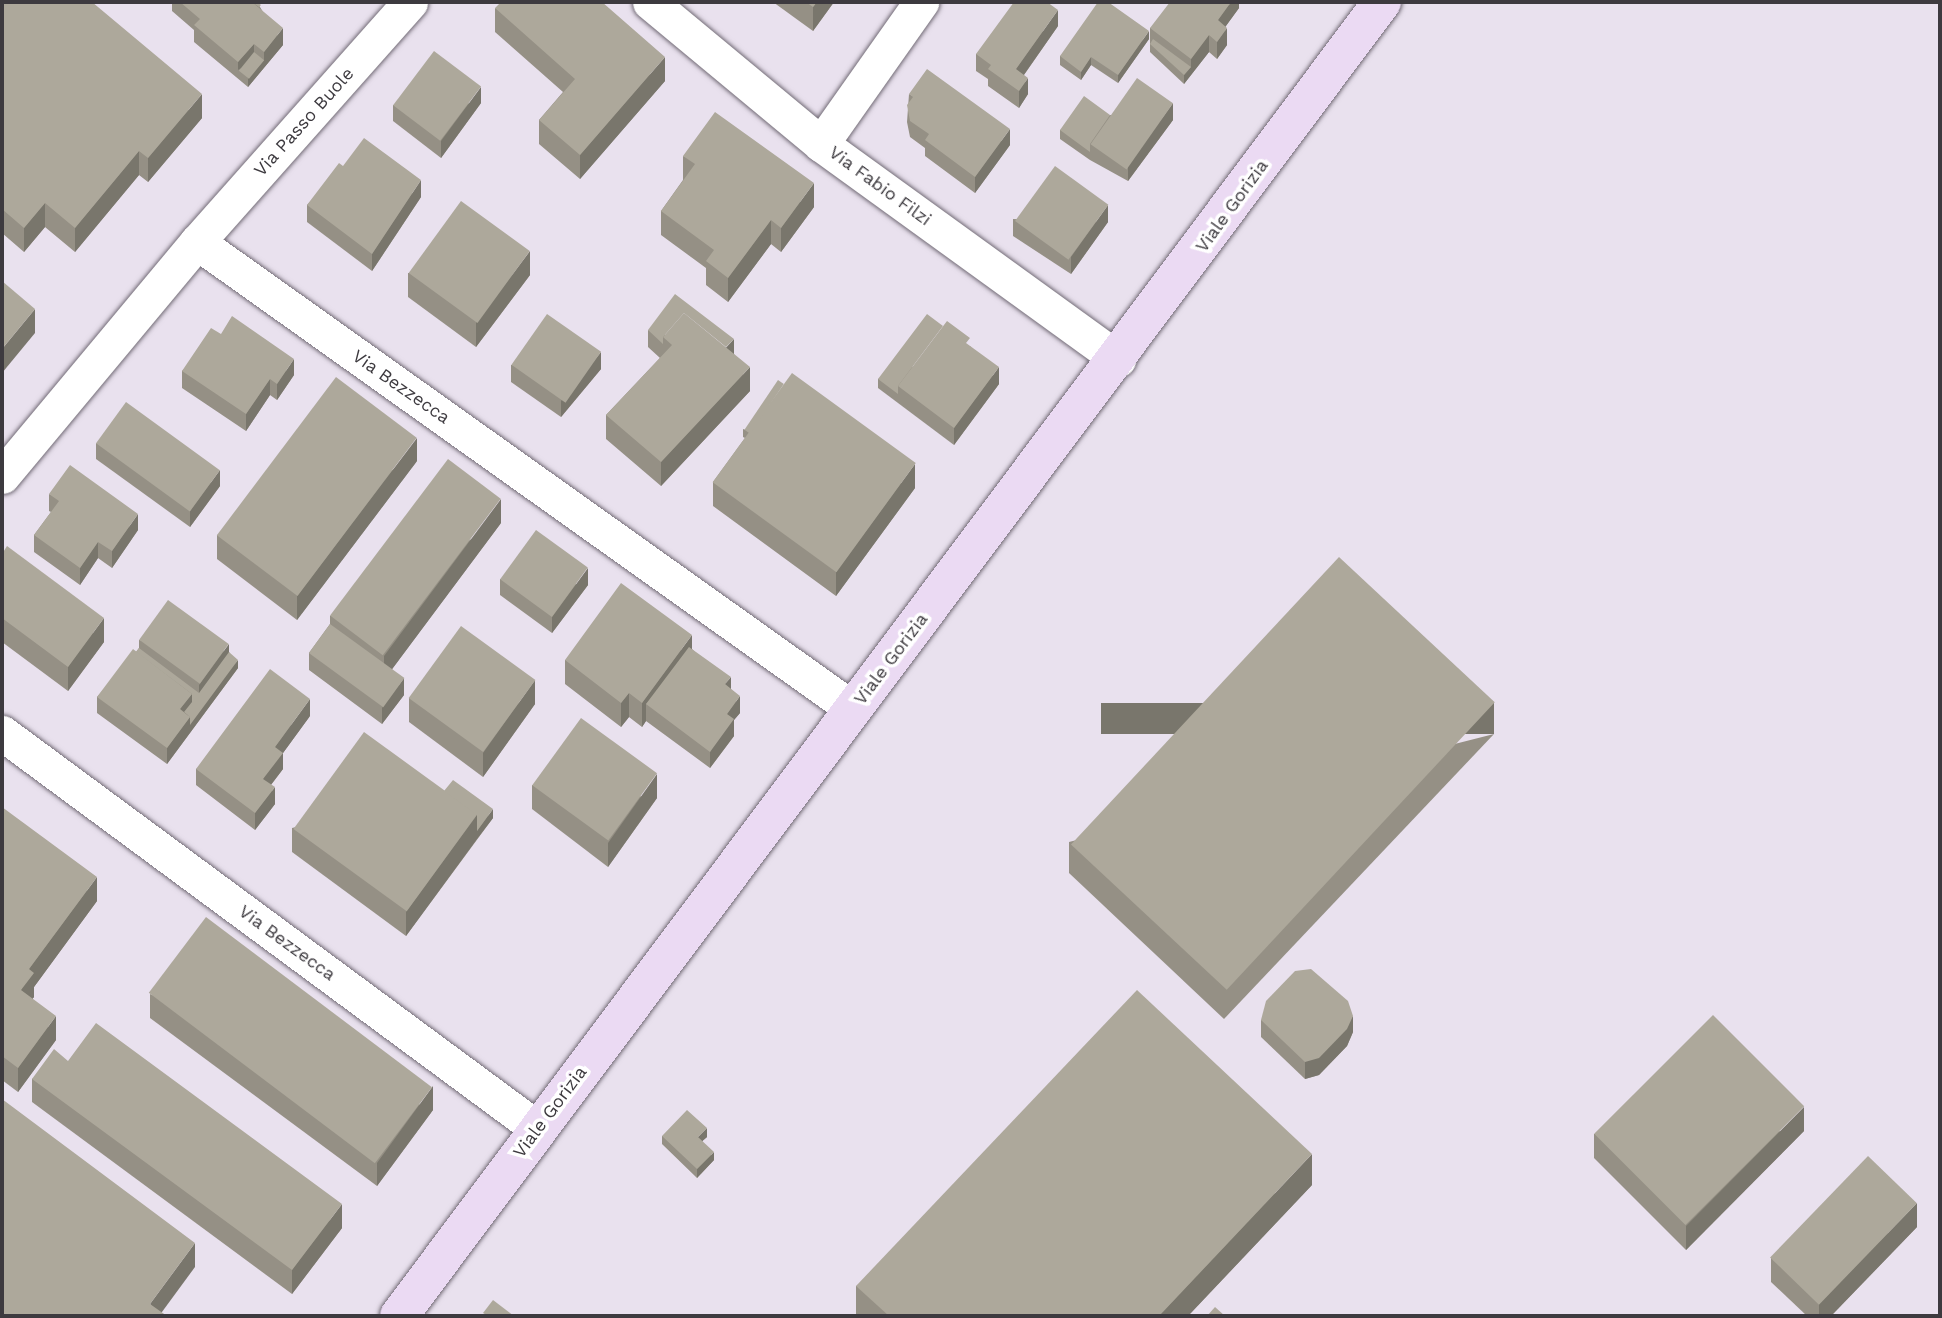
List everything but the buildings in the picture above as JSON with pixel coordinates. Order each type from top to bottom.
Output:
[{"type":"street","name":"Via Passo Buole","points":[[197,242],[410,2]]},
{"type":"street","name":"Via Fabio Filzi","points":[[650,2],[821,144],[1118,359]]},
{"type":"street","points":[[821,144],[921,2]]},
{"type":"street","name":"Viale Gorizia","points":[[399,1316],[1118,359],[1382,2]]},
{"type":"street","points":[[2,476],[197,242]]},
{"type":"street","name":"Via Bezzecca","points":[[197,242],[853,709]]},
{"type":"street","name":"Via Bezzecca","points":[[2,733],[538,1129]]}]
